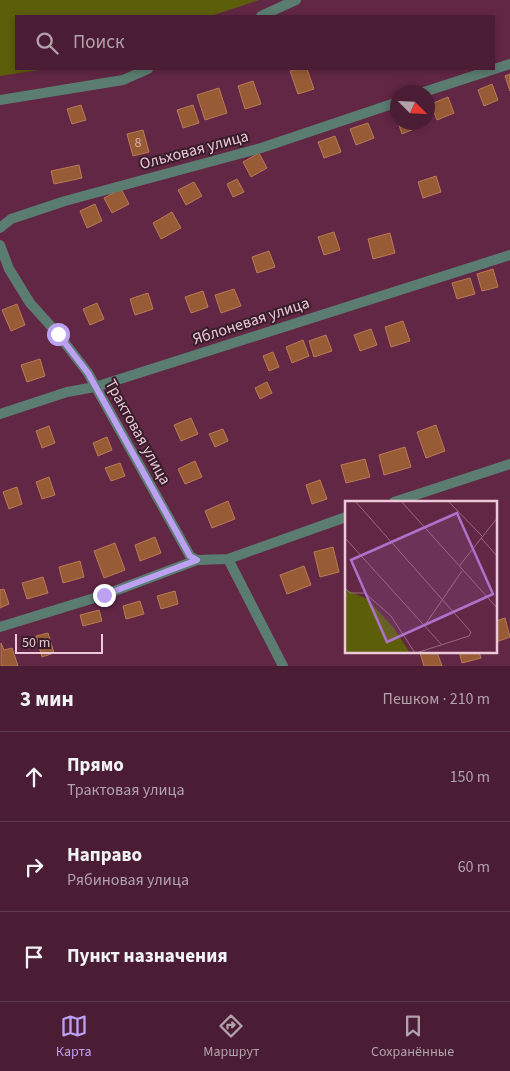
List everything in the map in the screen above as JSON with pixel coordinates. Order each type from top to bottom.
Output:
[{"type":"street","points":[[263,15],[296,0]]},
{"type":"street","points":[[495,69],[510,64]]},
{"type":"street","points":[[0,100],[122,80],[146,70]]},
{"type":"street","points":[[435,88],[492,70]]},
{"type":"street","name":"Ольховая улица","points":[[0,228],[11,219],[65,202],[261,148],[390,105]]},
{"type":"street","name":"Трактовая улица","points":[[0,245],[9,269],[30,303],[88,373],[190,556],[197,560]]},
{"type":"street","name":"Яблоневая улица","points":[[0,414],[68,392],[95,387],[510,255]]},
{"type":"street","points":[[397,501],[510,464]]},
{"type":"street","points":[[0,627],[104,595],[197,560],[228,558],[345,517]]},
{"type":"street","points":[[228,558],[283,666]]},
{"type":"shaded area","points":[[0,0],[259,0],[214,15],[15,15],[15,70],[39,70],[0,76]]},
{"type":"building","points":[[307,70],[314,89],[298,94],[290,71]]},
{"type":"building","points":[[510,74],[510,91],[505,76]]},
{"type":"building","points":[[253,81],[261,104],[245,109],[238,86]]},
{"type":"building","points":[[492,84],[498,100],[484,106],[478,90]]},
{"type":"building","points":[[219,88],[227,113],[205,120],[197,95]]},
{"type":"building","points":[[448,97],[454,113],[437,120],[435,102]]},
{"type":"building","points":[[81,105],[86,120],[72,124],[67,109]]},
{"type":"building","points":[[193,105],[199,123],[183,128],[177,110]]},
{"type":"building","points":[[368,123],[374,138],[356,145],[350,129]]},
{"type":"building","points":[[143,130],[149,152],[133,156],[127,134]]},
{"type":"building","points":[[401,130],[412,130],[402,134]]},
{"type":"building","points":[[335,136],[341,152],[324,158],[318,142]]},
{"type":"building","points":[[259,153],[267,168],[251,177],[243,162]]},
{"type":"building","points":[[79,165],[82,178],[54,184],[51,171]]},
{"type":"building","points":[[436,176],[441,192],[423,198],[418,182]]},
{"type":"building","points":[[237,179],[244,192],[233,197],[227,184]]},
{"type":"building","points":[[194,182],[202,196],[186,205],[178,190]]},
{"type":"building","points":[[121,189],[129,204],[112,213],[104,198]]},
{"type":"building","points":[[95,204],[102,221],[87,228],[80,211]]},
{"type":"building","points":[[172,212],[181,228],[161,239],[153,223]]},
{"type":"building","points":[[334,232],[340,250],[324,255],[318,237]]},
{"type":"building","points":[[390,233],[395,253],[373,259],[368,239]]},
{"type":"building","points":[[269,251],[275,267],[257,273],[252,257]]},
{"type":"building","points":[[493,269],[498,287],[482,291],[477,274]]},
{"type":"building","points":[[470,278],[475,294],[457,299],[452,283]]},
{"type":"building","points":[[234,289],[241,306],[221,313],[215,295]]},
{"type":"building","points":[[203,291],[208,307],[191,313],[185,297]]},
{"type":"building","points":[[148,293],[153,309],[135,315],[130,299]]},
{"type":"building","points":[[97,303],[104,319],[90,325],[83,309]]},
{"type":"building","points":[[17,304],[25,325],[11,331],[2,310]]},
{"type":"building","points":[[403,321],[410,341],[391,347],[385,327]]},
{"type":"building","points":[[371,329],[377,345],[360,351],[354,335]]},
{"type":"building","points":[[326,335],[332,351],[314,357],[309,341]]},
{"type":"building","points":[[303,340],[309,356],[292,363],[286,347]]},
{"type":"building","points":[[273,352],[279,367],[269,371],[263,356]]},
{"type":"building","points":[[40,359],[45,376],[27,382],[21,365]]},
{"type":"building","points":[[267,382],[272,393],[260,399],[255,388]]},
{"type":"building","points":[[191,418],[198,434],[181,441],[174,425]]},
{"type":"building","points":[[436,425],[445,451],[426,458],[417,432]]},
{"type":"building","points":[[49,426],[55,443],[42,448],[36,431]]},
{"type":"building","points":[[223,429],[228,441],[215,447],[209,434]]},
{"type":"building","points":[[107,437],[112,450],[98,456],[93,443]]},
{"type":"building","points":[[405,447],[411,467],[384,475],[379,455]]},
{"type":"building","points":[[365,459],[370,477],[346,483],[341,465]]},
{"type":"building","points":[[195,461],[202,477],[185,484],[178,469]]},
{"type":"building","points":[[120,463],[125,476],[111,481],[105,468]]},
{"type":"building","points":[[49,477],[55,495],[42,499],[36,482]]},
{"type":"building","points":[[320,480],[327,499],[312,504],[306,485]]},
{"type":"building","points":[[17,487],[22,504],[9,509],[3,492]]},
{"type":"building","points":[[228,501],[235,519],[212,528],[205,511]]},
{"type":"building","points":[[155,537],[161,553],[140,561],[135,545]]},
{"type":"building","points":[[115,543],[125,570],[104,578],[94,551]]},
{"type":"building","points":[[333,547],[339,572],[320,577],[314,552]]},
{"type":"building","points":[[80,561],[84,577],[63,583],[59,567]]},
{"type":"building","points":[[304,566],[311,585],[287,594],[280,575]]},
{"type":"building","points":[[43,577],[48,593],[27,599],[22,583]]},
{"type":"building","points":[[4,589],[9,604],[0,608],[0,590]]},
{"type":"building","points":[[175,591],[178,604],[161,609],[157,596]]},
{"type":"building","points":[[140,601],[144,614],[126,619],[123,606]]},
{"type":"building","points":[[99,610],[102,621],[83,626],[80,615]]},
{"type":"building","points":[[505,618],[510,637],[498,641],[498,620]]},
{"type":"building","points":[[48,633],[54,653],[42,657],[36,636]]},
{"type":"building","points":[[1,643],[4,650],[12,648],[18,666],[1,666]]},
{"type":"building","points":[[420,654],[438,654],[442,666],[424,666]]},
{"type":"building","points":[[460,654],[480,654],[481,658],[462,663]]},
{"type":"route","points":[[58,334],[88,373],[114,423],[190,556],[197,560],[104,595]]}]
